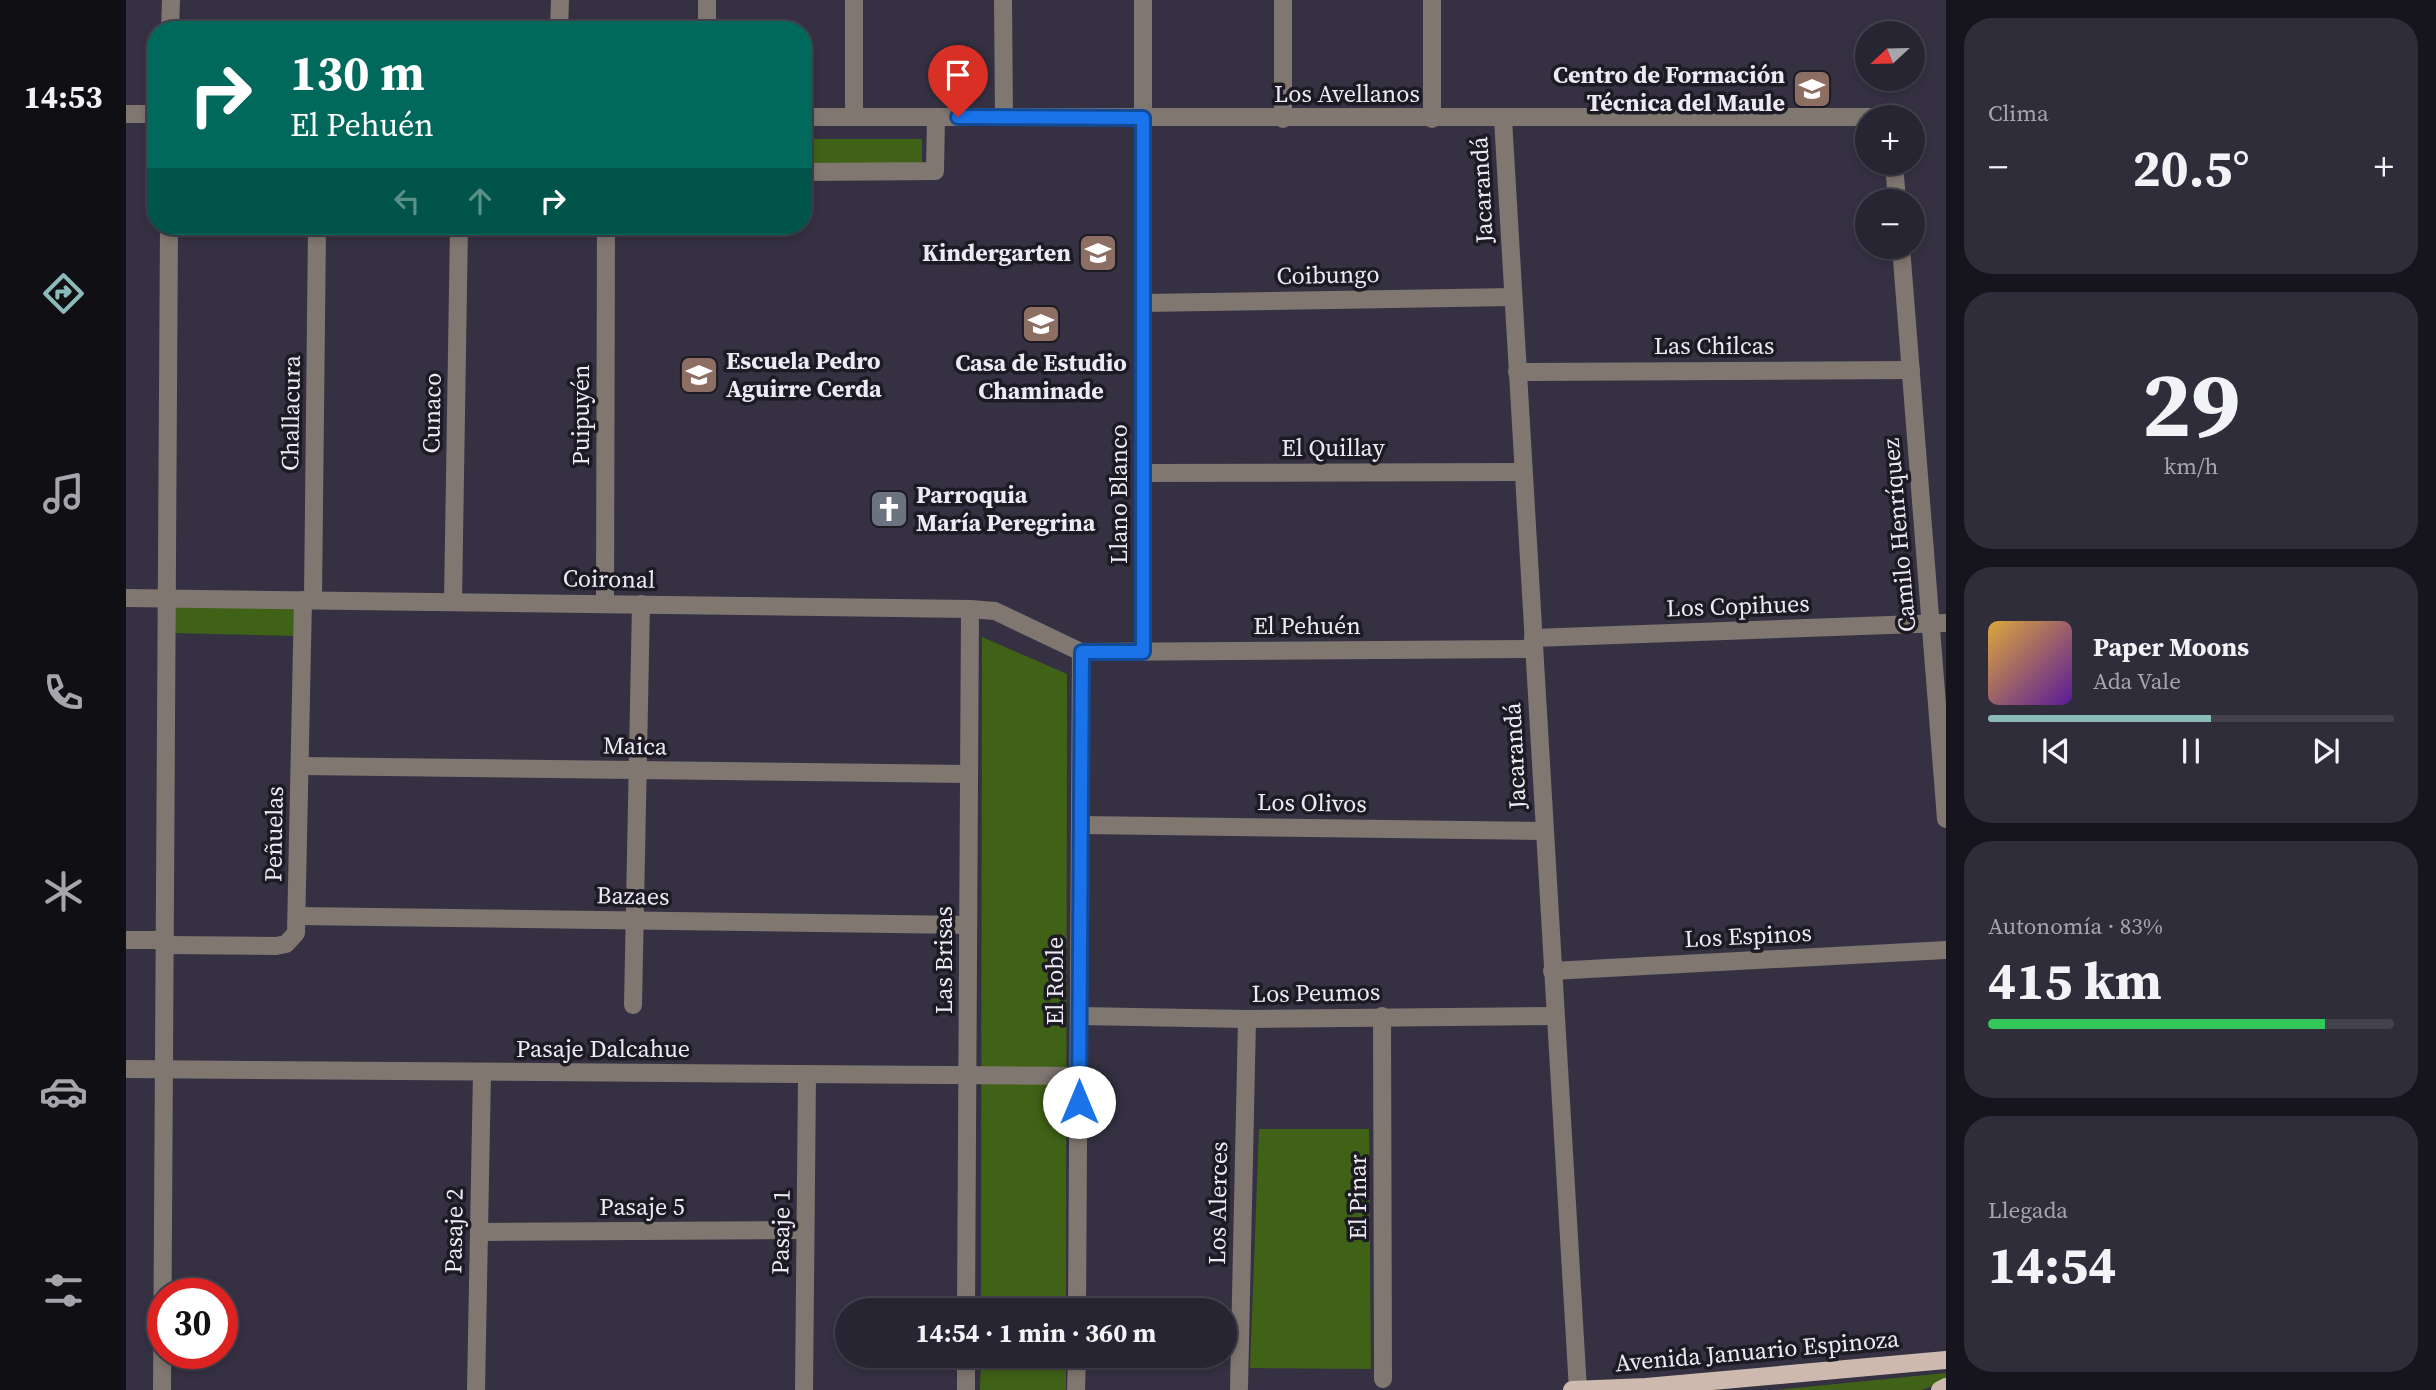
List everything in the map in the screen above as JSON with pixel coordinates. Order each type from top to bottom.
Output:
[{"type":"main road","name":"Avenida Januario Espinoza","points":[[1572,1390],[1646,1387],[1946,1360]]},
{"type":"main road","points":[[1940,1390],[1946,1387]]},
{"type":"street","points":[[170,21],[171,0]]},
{"type":"street","points":[[559,21],[560,0]]},
{"type":"street","points":[[708,0],[708,21]]},
{"type":"street","points":[[854,0],[854,117]]},
{"type":"street","points":[[1003,0],[1004,117]]},
{"type":"street","name":"Llano Blanco","points":[[1143,0],[1143,652]]},
{"type":"street","points":[[1283,0],[1283,119]]},
{"type":"street","points":[[1432,0],[1432,119]]},
{"type":"street","points":[[126,114],[147,114]]},
{"type":"street","name":"Los Avellanos","points":[[812,117],[1503,120],[1855,117]]},
{"type":"street","points":[[812,173],[935,171],[936,117]]},
{"type":"street","name":"Jacarandá","points":[[1503,120],[1578,1390]]},
{"type":"street","points":[[162,1390],[169,235]]},
{"type":"street","name":"Challacura","points":[[308,600],[317,235]]},
{"type":"street","name":"Cunaco","points":[[453,602],[459,235]]},
{"type":"street","name":"Puipuyén","points":[[606,604],[607,235]]},
{"type":"street","name":"Camilo Henríquez","points":[[1902,259],[1910,370],[1939,623],[1946,819]]},
{"type":"street","name":"Coibungo","points":[[1143,303],[1513,297]]},
{"type":"street","name":"Las Chilcas","points":[[1517,372],[1910,370]]},
{"type":"street","name":"El Quillay","points":[[1143,473],[1523,472]]},
{"type":"street","name":"Coironal","points":[[126,598],[970,608],[995,611],[1082,652]]},
{"type":"street","name":"Peñuelas","points":[[126,940],[286,944],[296,933],[308,600]]},
{"type":"street","points":[[633,1004],[642,604]]},
{"type":"street","name":"Las Brisas","points":[[966,1298],[970,608]]},
{"type":"street","name":"Los Copihues","points":[[1533,644],[1939,623]]},
{"type":"street","name":"El Pehuén","points":[[1082,652],[1533,644]]},
{"type":"street","name":"El Roble","points":[[1077,1298],[1082,652]]},
{"type":"street","name":"Maica","points":[[300,766],[969,774]]},
{"type":"street","name":"Los Olivos","points":[[1080,825],[1544,831]]},
{"type":"street","name":"Bazaes","points":[[297,916],[968,925]]},
{"type":"street","name":"Los Espinos","points":[[1552,971],[1946,950]]},
{"type":"street","name":"Los Peumos","points":[[1079,1016],[1247,1019],[1555,1016]]},
{"type":"street","name":"El Pinar","points":[[1382,1016],[1383,1379]]},
{"type":"street","name":"Los Alerces","points":[[1238,1388],[1247,1019]]},
{"type":"street","name":"Pasaje Dalcahue","points":[[126,1069],[1080,1076]]},
{"type":"street","name":"Pasaje 2","points":[[475,1390],[482,1072]]},
{"type":"street","name":"Pasaje 1","points":[[804,1390],[807,1075]]},
{"type":"street","name":"Pasaje 5","points":[[479,1232],[805,1230]]},
{"type":"street","points":[[966,1368],[966,1390]]},
{"type":"street","points":[[1076,1368],[1076,1390]]},
{"type":"green space","points":[[812,139],[922,139],[922,165],[812,165]]},
{"type":"green space","points":[[171,604],[297,606],[299,636],[172,633]]},
{"type":"green space","points":[[982,637],[1067,674],[1066,1298],[981,1298]]},
{"type":"green space","points":[[1259,1129],[1369,1129],[1371,1369],[1250,1368]]},
{"type":"green space","points":[[981,1368],[1066,1368],[1066,1390],[980,1390]]},
{"type":"green space","points":[[1946,1373],[1946,1381],[1921,1390],[1776,1390]]},
{"type":"place","name":"Centro de Formación Técnica del Maule","points":[[1812,89]]},
{"type":"place","name":"Kindergarten","points":[[1098,253]]},
{"type":"place","name":"Casa de Estudio Chaminade","points":[[1041,324]]},
{"type":"place","name":"Escuela Pedro Aguirre Cerda","points":[[699,375]]},
{"type":"place","name":"Parroquia María Peregrina","points":[[889,509]]},
{"type":"route","points":[[958,117],[1143,118],[1143,652],[1082,652],[1079,1102]]}]
